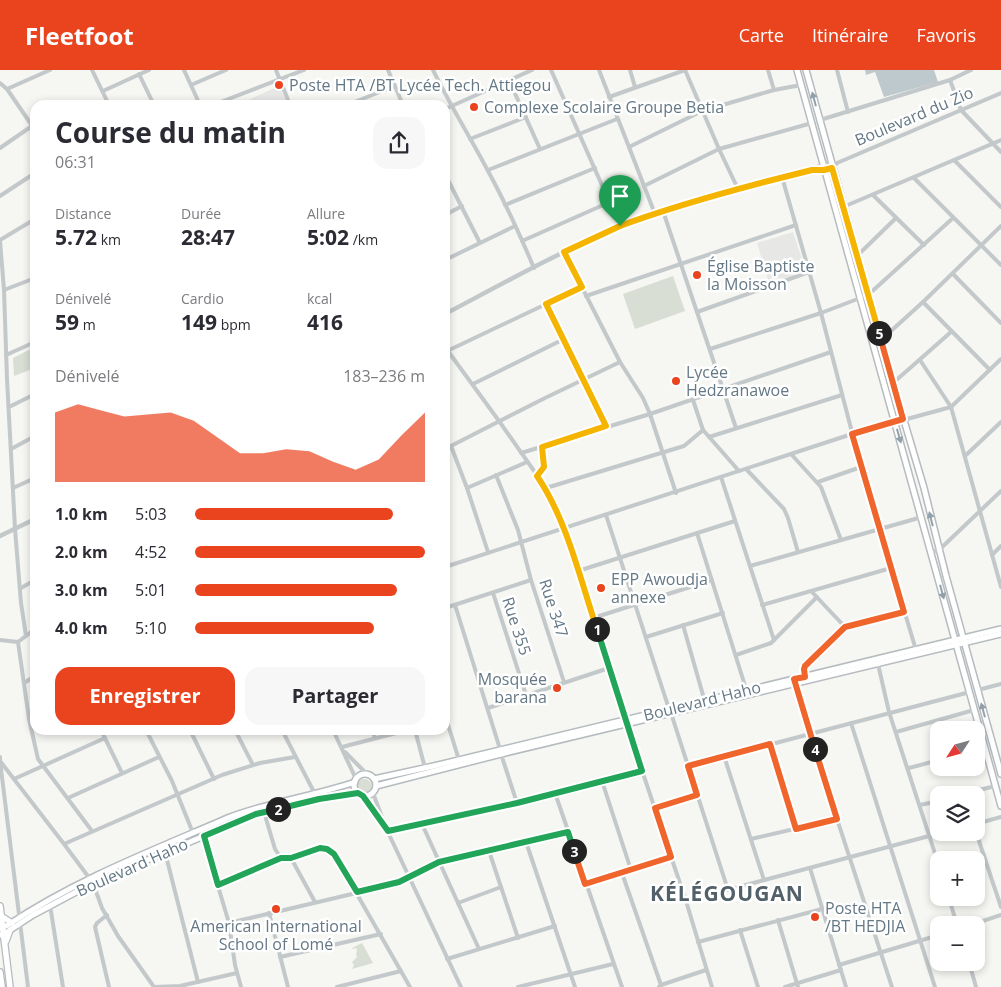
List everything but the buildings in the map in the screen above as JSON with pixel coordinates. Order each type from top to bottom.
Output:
[{"type":"main road","points":[[797,70],[977,721]]},
{"type":"main road","points":[[806,70],[830,161],[924,488],[939,550],[1001,771]]},
{"type":"main road","name":"Boulevard Haho","points":[[965,641],[1001,629]]},
{"type":"main road","name":"Boulevard Haho","points":[[376,786],[501,752],[747,692],[878,664],[956,643],[1001,634]]},
{"type":"main road","name":"Boulevard Haho","points":[[795,681],[916,650],[956,643]]},
{"type":"main road","points":[[985,751],[1001,806]]},
{"type":"main road","name":"Boulevard Haho","points":[[374,779],[501,752]]},
{"type":"main road","points":[[367,774],[374,779],[376,786],[370,796],[360,795],[354,788],[355,781],[361,775],[367,774]]},
{"type":"main road","name":"Boulevard Haho","points":[[2,935],[10,930],[19,920],[73,890],[193,833],[252,809],[315,794],[355,781]]},
{"type":"main road","name":"Boulevard Haho","points":[[91,881],[264,812],[319,799],[360,795]]},
{"type":"main road","name":"Boulevard Haho","points":[[2,928],[50,905],[73,890]]},
{"type":"main road","points":[[0,906],[2,935],[5,943],[10,987]]},
{"type":"main road","points":[[1,916],[12,923]]},
{"type":"main road","points":[[5,943],[10,930]]},
{"type":"main road","points":[[0,972],[2,987]]},
{"type":"street","points":[[7,89],[50,70]]},
{"type":"street","points":[[92,70],[107,100]]},
{"type":"street","points":[[103,90],[149,70]]},
{"type":"street","points":[[184,70],[198,100]]},
{"type":"street","points":[[191,85],[226,70]]},
{"type":"street","points":[[276,70],[288,100]]},
{"type":"street","points":[[226,100],[304,70]]},
{"type":"street","points":[[388,70],[401,100]]},
{"type":"street","points":[[433,70],[448,100]]},
{"type":"street","points":[[532,70],[451,106],[488,170],[534,268]]},
{"type":"street","points":[[551,70],[620,226]]},
{"type":"street","points":[[599,70],[655,214]]},
{"type":"street","points":[[630,70],[635,87]]},
{"type":"street","points":[[609,97],[685,70],[738,189]]},
{"type":"street","points":[[768,70],[774,90]]},
{"type":"street","points":[[836,70],[848,112]]},
{"type":"street","points":[[820,120],[950,80],[971,70]]},
{"type":"street","points":[[139,74],[152,100]]},
{"type":"street","points":[[509,80],[540,149]]},
{"type":"street","points":[[950,80],[962,110],[1001,152]]},
{"type":"street","points":[[0,83],[7,89],[30,122]]},
{"type":"street","points":[[629,147],[702,111],[774,90],[801,85]]},
{"type":"street","points":[[360,100],[395,86]]},
{"type":"street","name":"Boulevard du Zio","points":[[832,168],[837,163],[1001,93]]},
{"type":"street","points":[[470,139],[526,117]]},
{"type":"street","points":[[488,170],[617,119]]},
{"type":"street","points":[[644,186],[719,149],[812,123]]},
{"type":"street","points":[[0,148],[30,130]]},
{"type":"street","points":[[844,207],[1001,140]]},
{"type":"street","points":[[954,160],[1001,207]]},
{"type":"street","points":[[812,170],[830,161],[837,163]]},
{"type":"street","points":[[505,205],[595,168]]},
{"type":"street","points":[[450,311],[564,252],[620,226],[662,211],[738,189],[812,170],[832,168]]},
{"type":"street","points":[[0,196],[30,176]]},
{"type":"street","points":[[782,177],[821,313],[861,467],[916,650]]},
{"type":"street","points":[[914,178],[1001,266]]},
{"type":"street","points":[[450,183],[480,243]]},
{"type":"street","points":[[873,195],[924,245]]},
{"type":"street","points":[[522,241],[610,202]]},
{"type":"street","points":[[450,212],[462,206]]},
{"type":"street","points":[[662,211],[736,428]]},
{"type":"street","points":[[858,255],[896,218]]},
{"type":"street","points":[[710,349],[821,313],[868,295],[953,218]]},
{"type":"street","points":[[26,636],[21,603],[15,528],[0,240],[30,222]]},
{"type":"street","points":[[586,296],[796,225]]},
{"type":"street","points":[[450,258],[515,226]]},
{"type":"street","points":[[881,340],[1001,226]]},
{"type":"street","points":[[564,252],[620,362],[643,398],[664,453],[676,492]]},
{"type":"street","points":[[697,312],[809,272]]},
{"type":"street","points":[[952,274],[1001,323]]},
{"type":"street","points":[[4,290],[30,281]]},
{"type":"street","points":[[450,348],[582,287]]},
{"type":"street","points":[[923,302],[990,370]]},
{"type":"street","points":[[546,304],[606,426]]},
{"type":"street","points":[[893,383],[951,332]]},
{"type":"street","points":[[473,384],[564,339]]},
{"type":"street","points":[[6,355],[30,344]]},
{"type":"street","points":[[521,453],[693,400],[831,352]]},
{"type":"street","points":[[450,355],[473,384],[546,488],[563,528],[625,722],[686,901],[712,987]]},
{"type":"street","points":[[450,564],[852,434],[951,407],[1001,359]]},
{"type":"street","points":[[920,360],[951,407],[1001,585]]},
{"type":"street","points":[[488,552],[451,446],[620,362]]},
{"type":"street","points":[[709,437],[842,395]]},
{"type":"street","points":[[9,407],[30,396]]},
{"type":"street","points":[[693,400],[703,430],[740,471]]},
{"type":"street","points":[[965,456],[1001,422]]},
{"type":"street","points":[[546,488],[684,446],[703,430]]},
{"type":"street","points":[[11,449],[30,439]]},
{"type":"street","points":[[537,476],[544,467],[542,447]]},
{"type":"street","points":[[791,454],[818,482],[824,493],[841,540]]},
{"type":"street","points":[[467,488],[527,462]]},
{"type":"street","points":[[818,482],[861,467]]},
{"type":"street","points":[[746,469],[784,509],[798,552]]},
{"type":"street","name":"Rue 347","points":[[496,476],[514,518],[531,580],[564,682]]},
{"type":"street","points":[[721,478],[774,640]]},
{"type":"street","points":[[13,488],[30,480]]},
{"type":"street","points":[[931,552],[939,550],[1001,491]]},
{"type":"street","points":[[606,514],[728,890]]},
{"type":"street","points":[[750,566],[922,517]]},
{"type":"street","points":[[0,536],[30,521]]},
{"type":"street","points":[[578,572],[735,521]]},
{"type":"street","points":[[697,533],[747,692]]},
{"type":"street","points":[[992,555],[1001,546]]},
{"type":"street","points":[[762,606],[891,568]]},
{"type":"street","points":[[450,606],[531,580]]},
{"type":"street","points":[[593,618],[712,580]]},
{"type":"street","points":[[21,588],[30,583]]},
{"type":"street","points":[[812,592],[845,627]]},
{"type":"street","name":"Rue 355","points":[[493,593],[526,695]]},
{"type":"street","points":[[736,655],[764,646],[774,640],[817,598]]},
{"type":"street","points":[[455,605],[517,803]]},
{"type":"street","points":[[805,677],[805,666],[845,627],[904,612]]},
{"type":"street","points":[[646,637],[723,613]]},
{"type":"street","points":[[683,625],[705,703]]},
{"type":"street","points":[[0,640],[18,642],[30,633]]},
{"type":"street","points":[[18,642],[30,713]]},
{"type":"street","points":[[686,901],[930,836],[896,732],[878,664]]},
{"type":"street","points":[[488,708],[609,668]]},
{"type":"street","points":[[24,683],[30,679]]},
{"type":"street","points":[[795,681],[837,819],[892,987]]},
{"type":"street","points":[[978,690],[1001,684]]},
{"type":"street","points":[[688,766],[970,692]]},
{"type":"street","points":[[896,732],[974,710]]},
{"type":"street","points":[[851,723],[935,987]]},
{"type":"street","points":[[450,730],[459,760]]},
{"type":"street","points":[[34,735],[36,754],[42,765],[92,831]]},
{"type":"street","points":[[104,735],[122,773]]},
{"type":"street","points":[[148,735],[178,793],[193,833]]},
{"type":"street","points":[[192,735],[214,779]]},
{"type":"street","points":[[238,735],[253,764]]},
{"type":"street","points":[[284,735],[315,794]]},
{"type":"street","points":[[336,735],[355,781]]},
{"type":"street","points":[[343,749],[387,735]]},
{"type":"street","points":[[416,735],[425,768]]},
{"type":"street","points":[[14,779],[105,738]]},
{"type":"street","points":[[770,744],[796,829]]},
{"type":"street","points":[[343,749],[367,774]]},
{"type":"street","points":[[724,756],[764,880]]},
{"type":"street","points":[[68,798],[159,757]]},
{"type":"street","points":[[64,844],[178,793],[253,764],[295,757]]},
{"type":"street","points":[[0,759],[91,881],[118,936],[153,987],[180,987],[237,973]]},
{"type":"street","points":[[0,759],[28,987]]},
{"type":"street","points":[[908,768],[930,762]]},
{"type":"street","points":[[387,829],[422,824],[517,803],[642,771]]},
{"type":"street","points":[[602,781],[631,870]]},
{"type":"street","points":[[985,789],[995,786]]},
{"type":"street","points":[[373,793],[409,878],[461,987]]},
{"type":"street","points":[[555,793],[622,987]]},
{"type":"street","points":[[360,795],[387,829]]},
{"type":"street","points":[[655,808],[697,795]]},
{"type":"street","points":[[920,806],[930,803]]},
{"type":"street","points":[[264,812],[275,849],[281,858]]},
{"type":"street","points":[[985,821],[1001,817]]},
{"type":"street","points":[[751,839],[837,819]]},
{"type":"street","points":[[422,824],[480,949]]},
{"type":"street","points":[[229,923],[386,886],[409,878],[439,862],[568,832]]},
{"type":"street","points":[[204,836],[229,923],[241,987]]},
{"type":"street","points":[[979,841],[1001,907]]},
{"type":"street","points":[[526,842],[574,987]]},
{"type":"street","points":[[218,885],[281,858],[291,858],[320,848],[327,849],[334,854],[357,892],[410,987]]},
{"type":"street","points":[[489,851],[518,938]]},
{"type":"street","points":[[165,852],[198,982]]},
{"type":"street","points":[[585,884],[671,857]]},
{"type":"street","points":[[291,858],[315,902]]},
{"type":"street","points":[[810,868],[846,987]]},
{"type":"street","points":[[622,873],[660,986],[706,970]]},
{"type":"street","points":[[458,903],[501,887]]},
{"type":"street","points":[[50,905],[63,987]]},
{"type":"street","points":[[698,942],[822,909]]},
{"type":"street","points":[[269,913],[288,987]]},
{"type":"street","points":[[107,915],[94,927],[109,987]]},
{"type":"street","points":[[985,920],[1001,915]]},
{"type":"street","points":[[778,920],[798,985]]},
{"type":"street","points":[[447,959],[555,926]]},
{"type":"street","points":[[740,930],[758,987]]},
{"type":"street","points":[[280,957],[381,934]]},
{"type":"street","points":[[785,987],[798,985],[881,952],[930,937]]},
{"type":"street","points":[[518,987],[613,964]]},
{"type":"street","points":[[337,987],[401,971]]},
{"type":"street","points":[[972,971],[976,987]]},
{"type":"shaded area","points":[[865,70],[934,70],[938,82],[884,97],[875,72],[866,75]]},
{"type":"shaded area","points":[[279,86],[286,100],[248,100]]},
{"type":"shaded area","points":[[793,232],[806,271],[769,283],[757,243]]},
{"type":"shaded area","points":[[673,276],[685,311],[635,329],[623,294]]},
{"type":"shaded area","points":[[30,350],[30,370],[14,376],[13,358]]},
{"type":"shaded area","points":[[364,779],[372,787],[364,795],[356,787]]},
{"type":"shaded area","points":[[362,943],[373,963],[352,969],[354,965],[352,962],[357,957],[357,951],[356,948],[352,948]]},
{"type":"place","name":"Poste HTA /BT Lycée Tech. Attiegou","points":[[279,85]]},
{"type":"place","name":"Complexe Scolaire Groupe Betia","points":[[474,107]]},
{"type":"place","name":"Église Baptiste la Moisson","points":[[697,275]]},
{"type":"place","name":"Lycée Hedzranawoe","points":[[676,381]]},
{"type":"place","name":"EPP Awoudja annexe","points":[[601,588]]},
{"type":"place","name":"Mosquée barana","points":[[557,688]]},
{"type":"place","name":"American International School of Lomé","points":[[276,909]]},
{"type":"place","name":"Poste HTA /BT HEDJIA","points":[[815,917]]},
{"type":"district","name":"KÉLÉGOUGAN","points":[[727,894]]},
{"type":"route","points":[[832,168],[903,419],[852,434],[904,612],[845,627],[805,666],[805,677],[794,679],[837,819],[796,829],[770,744],[688,766],[697,795],[655,808],[671,857],[585,884],[568,832],[439,862],[399,882],[357,892],[334,854],[327,849],[320,848],[291,858],[281,858],[218,885],[204,836],[256,814],[319,799],[358,793],[363,796],[388,831],[517,803],[642,771],[563,528],[546,488],[537,476],[544,467],[542,447],[606,426],[546,304],[582,287],[564,252],[620,226],[662,211],[734,190],[812,170],[832,168]]}]
